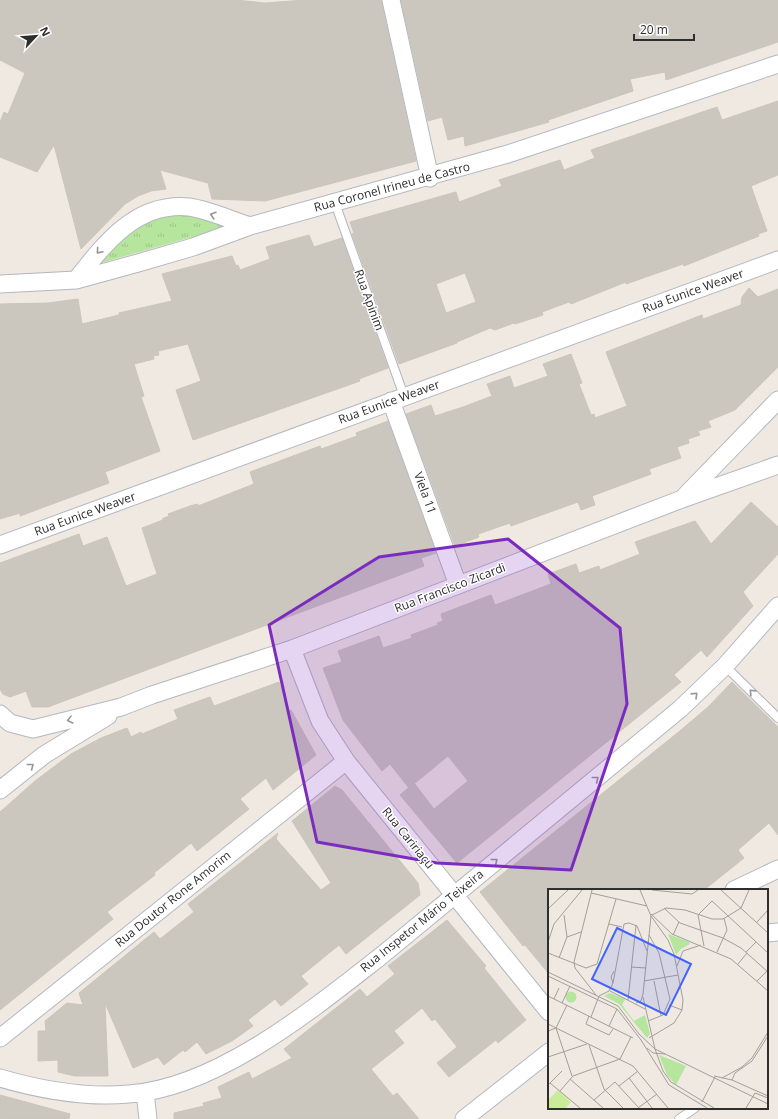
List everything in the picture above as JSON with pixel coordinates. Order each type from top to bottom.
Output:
[{"type":"street","points":[[391,0],[430,178]]},
{"type":"street","name":"Rua Coronel Irineu de Castro","points":[[0,284],[76,280],[192,247],[250,226],[430,178],[508,154],[778,64]]},
{"type":"street","points":[[76,280],[101,248],[129,222],[148,212],[168,207],[190,208],[250,226]]},
{"type":"street","name":"Rua Eunice Weaver","points":[[0,545],[397,398],[778,260]]},
{"type":"street","name":"Viela 11","points":[[397,398],[458,585]]},
{"type":"street","points":[[682,499],[778,400]]},
{"type":"street","name":"Rua Francisco Zicardi","points":[[0,714],[10,722],[33,729],[122,707],[152,695],[292,649],[682,499],[778,465]]},
{"type":"street","name":"Rua Inspetor Mário Teixeira","points":[[0,1078],[54,1091],[88,1094],[129,1094],[160,1089],[220,1067],[254,1048],[341,988],[680,709],[725,666],[778,606]]},
{"type":"street","name":"Rua Caririaçu","points":[[292,649],[320,721],[346,761],[548,1011]]},
{"type":"street","name":"Rua Francisco Zicardi","points":[[0,790],[44,755],[122,707]]},
{"type":"street","name":"Rua Doutor Rone Amorim","points":[[0,1038],[346,761]]},
{"type":"street","points":[[739,889],[778,869]]},
{"type":"street","points":[[768,933],[778,932]]},
{"type":"street","points":[[464,1119],[548,1053]]},
{"type":"street","points":[[145,1092],[148,1119]]},
{"type":"lane","name":"Rua Apinim","points":[[335,203],[397,398]]},
{"type":"lane","points":[[725,666],[778,718]]},
{"type":"lane","points":[[679,1119],[694,1109]]},
{"type":"highlighted area","points":[[508,539],[620,628],[627,704],[571,870],[437,863],[317,842],[269,625],[379,557]]},
{"type":"green space","points":[[172,213],[197,216],[231,226],[97,264],[117,241],[148,218]]},
{"type":"building","points":[[0,0],[236,0],[265,3],[305,0],[381,0],[416,161],[265,201],[212,199],[208,183],[160,170],[166,189],[151,191],[138,196],[125,204],[81,249],[54,145],[37,172],[0,157],[0,122],[4,112],[8,114],[25,73],[0,60]]},
{"type":"building","points":[[401,0],[778,0],[778,42],[666,80],[665,72],[630,79],[633,91],[548,120],[549,122],[465,146],[464,136],[448,140],[442,117],[428,121]]},
{"type":"building","points":[[778,101],[778,175],[751,186],[767,231],[758,234],[759,236],[684,266],[683,264],[626,284],[626,282],[571,304],[569,302],[542,312],[543,315],[515,324],[514,323],[495,330],[490,328],[457,343],[399,364],[352,234],[354,233],[350,222],[456,192],[459,202],[502,186],[499,180],[560,160],[564,170],[595,158],[591,150],[717,107],[722,120]],"holes":[[[465,273],[476,302],[446,313],[436,284]]]},
{"type":"building","points":[[309,235],[314,247],[342,238],[388,368],[359,379],[360,381],[193,440],[176,390],[201,381],[188,344],[158,351],[159,355],[153,356],[154,359],[134,364],[144,396],[141,397],[160,451],[105,472],[109,483],[20,516],[20,513],[0,519],[0,304],[48,303],[78,299],[82,324],[119,315],[119,313],[172,301],[162,274],[232,256],[236,266],[238,265],[240,270],[270,259],[266,247]]},
{"type":"building","points":[[749,288],[758,297],[778,289],[778,367],[735,410],[708,421],[711,427],[698,431],[700,435],[688,439],[689,443],[677,447],[681,458],[649,469],[651,474],[592,496],[595,505],[581,510],[578,502],[511,526],[510,523],[478,534],[479,537],[455,546],[406,414],[431,405],[435,416],[463,407],[492,396],[487,384],[510,376],[514,388],[548,376],[543,364],[571,354],[582,383],[579,384],[591,415],[594,414],[595,418],[627,406],[606,352],[702,315],[703,319],[741,305],[742,297]]},
{"type":"building","points":[[388,421],[436,553],[421,558],[424,566],[48,707],[32,707],[26,691],[10,697],[3,694],[0,689],[0,563],[79,534],[83,546],[107,537],[126,586],[157,574],[142,528],[163,520],[162,519],[169,516],[168,514],[190,506],[198,504],[198,506],[254,484],[250,472],[320,446],[321,449],[357,436],[356,433]]},
{"type":"building","points":[[751,502],[778,527],[778,554],[743,592],[753,606],[707,657],[701,650],[674,675],[681,682],[457,863],[400,795],[409,788],[390,764],[382,771],[343,720],[323,668],[342,662],[338,651],[379,636],[383,648],[412,638],[411,635],[438,625],[437,623],[443,621],[441,614],[491,595],[495,605],[551,584],[548,574],[576,564],[579,573],[599,566],[600,570],[640,554],[635,542],[695,521],[711,544]],"holes":[[[448,756],[468,781],[434,809],[414,784]]]},
{"type":"building","points":[[279,682],[289,711],[291,710],[316,755],[273,790],[266,778],[240,799],[249,809],[197,851],[191,843],[154,873],[155,875],[107,912],[113,919],[0,1010],[0,812],[35,781],[71,754],[101,738],[127,728],[131,737],[141,732],[142,734],[178,719],[174,710],[210,697],[214,706]]},
{"type":"building","points":[[732,682],[778,727],[778,835],[769,823],[738,850],[744,858],[705,889],[548,889],[548,973],[525,945],[523,946],[480,892],[708,707]]},
{"type":"building","points":[[335,786],[342,790],[418,883],[420,895],[346,954],[339,945],[301,976],[308,984],[281,1006],[275,999],[248,1020],[253,1026],[232,1041],[206,1054],[197,1042],[185,1052],[183,1050],[164,1065],[158,1057],[133,1068],[105,1003],[108,1076],[75,1076],[58,1072],[58,1060],[38,1061],[38,1031],[46,1031],[45,1021],[67,1003],[83,1005],[79,993],[154,932],[160,939],[194,912],[188,904],[278,833],[276,839],[321,890],[331,883],[292,821]]},
{"type":"building","points":[[447,920],[486,966],[484,968],[526,1020],[498,1043],[496,1040],[449,1077],[437,1063],[457,1047],[435,1019],[432,1021],[422,1008],[394,1031],[404,1043],[371,1069],[393,1096],[397,1093],[419,1119],[174,1119],[174,1113],[204,1106],[203,1103],[222,1098],[218,1087],[249,1072],[252,1079],[292,1058],[284,1049],[360,989],[367,997],[395,974],[388,966]]},
{"type":"building","points":[[0,1095],[70,1114],[69,1119],[0,1119]]}]
